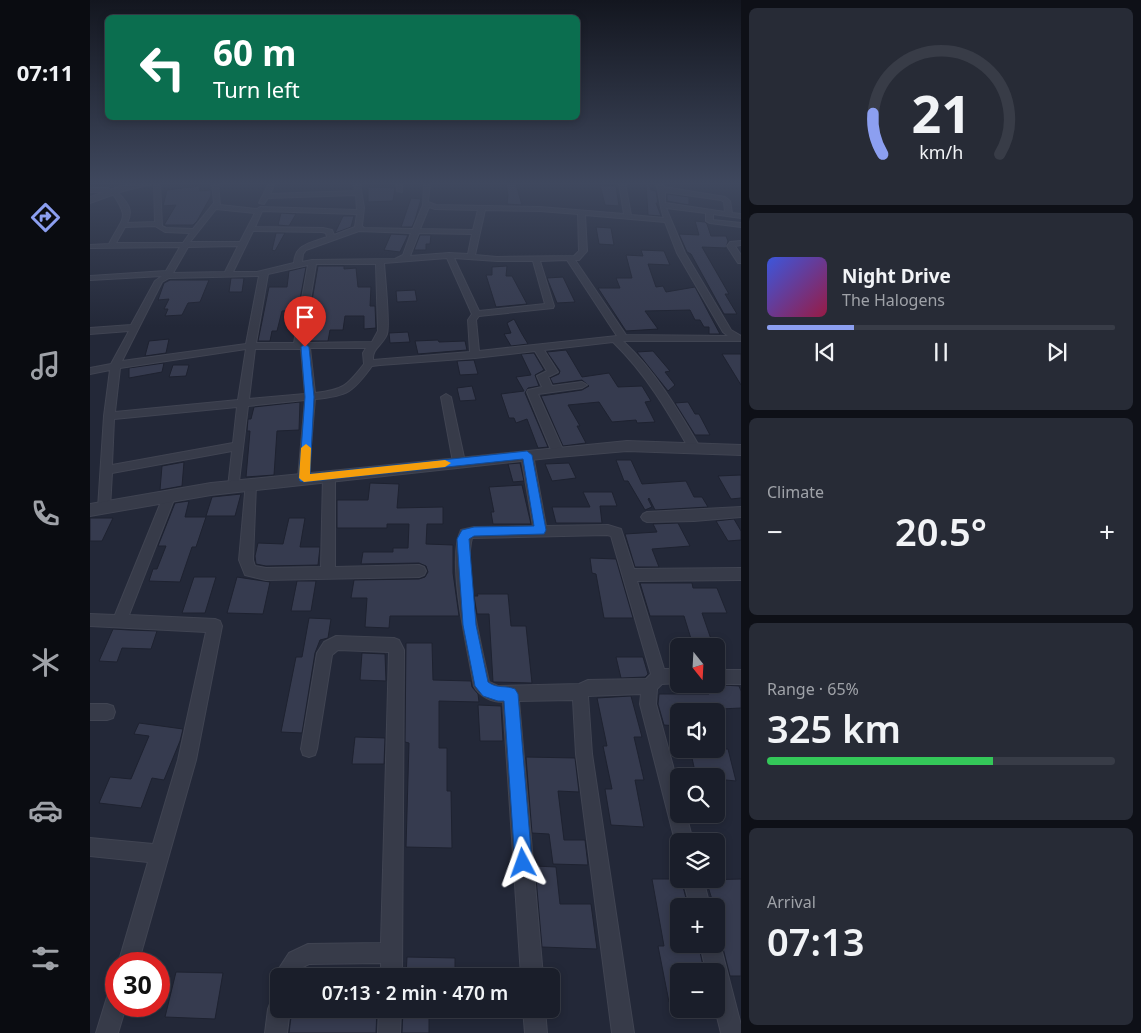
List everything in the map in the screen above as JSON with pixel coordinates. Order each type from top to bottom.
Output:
[{"type":"street","points":[[111,246],[119,231]]},
{"type":"street","points":[[194,231],[168,274],[159,281],[115,366],[106,470],[97,509],[169,496],[304,478],[558,452],[627,446],[695,450],[741,450]]},
{"type":"street","points":[[227,275],[249,231]]},
{"type":"street","points":[[328,231],[330,236]]},
{"type":"street","points":[[298,263],[299,254],[303,248],[330,236],[347,231]]},
{"type":"street","points":[[402,259],[406,256],[416,231]]},
{"type":"street","points":[[452,231],[476,232],[470,256]]},
{"type":"street","points":[[90,278],[168,274],[227,275],[264,272],[298,263],[380,262],[449,255],[497,260],[570,259],[580,256],[583,251],[582,231]]},
{"type":"street","points":[[672,231],[681,253],[728,332],[739,340]]},
{"type":"street","points":[[93,246],[186,245],[330,236]]},
{"type":"street","points":[[741,243],[731,246],[741,262]]},
{"type":"street","points":[[449,255],[476,314]]},
{"type":"street","points":[[476,314],[550,306],[536,259]]},
{"type":"street","points":[[570,259],[619,338],[657,384],[695,450]]},
{"type":"street","points":[[304,478],[310,397],[301,347],[312,262]]},
{"type":"street","points":[[370,364],[367,353],[382,336],[383,331],[380,262]]},
{"type":"street","points":[[234,487],[250,346],[264,272]]},
{"type":"street","points":[[475,355],[472,320],[476,314]]},
{"type":"street","points":[[90,331],[134,328]]},
{"type":"street","points":[[110,416],[334,394],[352,386],[370,364],[475,355],[619,338],[657,337],[739,340]]},
{"type":"street","points":[[90,371],[176,354],[250,346],[375,345]]},
{"type":"street","points":[[538,347],[553,372],[542,376],[548,389]]},
{"type":"street","points":[[558,452],[532,394],[535,390],[582,385]]},
{"type":"street","points":[[446,397],[459,462]]},
{"type":"street","points":[[106,470],[238,446]]},
{"type":"street","points":[[527,455],[540,530]]},
{"type":"street","points":[[328,573],[329,476]]},
{"type":"street","points":[[250,485],[246,560],[250,571],[266,574],[419,571]]},
{"type":"street","points":[[120,621],[169,496]]},
{"type":"street","points":[[647,516],[694,516],[741,512]]},
{"type":"street","points":[[670,678],[654,682],[588,688],[580,692],[498,694],[488,691],[482,686],[470,625],[463,539],[466,534],[474,532],[540,530],[608,530],[616,533],[654,682],[648,704],[682,833]]},
{"type":"street","points":[[628,575],[741,574]]},
{"type":"street","points":[[90,620],[215,626],[187,760],[131,952]]},
{"type":"street","points":[[309,749],[325,653],[329,647],[336,643],[394,645],[397,650],[391,968]]},
{"type":"street","points":[[725,677],[741,677]]},
{"type":"street","points":[[580,692],[584,754],[623,1033]]},
{"type":"street","points":[[510,694],[531,968]]},
{"type":"street","points":[[90,712],[107,712]]},
{"type":"street","points":[[90,847],[160,854]]},
{"type":"street","points":[[712,953],[732,1033]]},
{"type":"street","points":[[291,968],[296,960],[308,954],[392,954]]},
{"type":"street","points":[[107,1033],[112,1017]]},
{"type":"street","points":[[276,1033],[278,1018]]},
{"type":"street","points":[[389,1033],[390,1018]]},
{"type":"street","points":[[535,1018],[536,1033]]},
{"type":"building","points":[[597,231],[612,231],[614,245],[599,244]]},
{"type":"building","points":[[698,231],[709,231],[711,236],[726,236],[728,241],[726,248],[702,247],[729,294],[725,294],[737,314],[724,314],[691,254],[687,252],[679,234],[699,235]]},
{"type":"building","points":[[276,233],[285,233],[275,251],[272,250]]},
{"type":"building","points":[[391,234],[408,235],[400,252],[384,250]]},
{"type":"building","points":[[420,235],[431,235],[430,244],[426,244],[426,250],[414,250]]},
{"type":"building","points":[[641,250],[664,251],[670,265],[648,264],[656,287],[663,286],[666,292],[695,287],[720,334],[709,334],[709,327],[704,327],[700,320],[695,320],[690,310],[645,311],[658,329],[626,331],[598,288],[620,288],[616,278],[632,278],[626,255],[643,256]]},
{"type":"building","points":[[318,266],[344,266],[344,269],[356,268],[358,287],[371,287],[370,306],[375,306],[376,328],[364,329],[364,316],[345,316],[343,330],[330,330],[328,341],[305,341]]},
{"type":"building","points":[[507,266],[506,276],[512,276],[527,304],[496,307],[486,275],[492,275],[492,267]]},
{"type":"building","points":[[306,267],[298,310],[282,311],[277,331],[272,331],[270,341],[258,341],[269,287],[287,287],[289,271]]},
{"type":"building","points":[[563,277],[575,302],[557,303],[547,278]]},
{"type":"building","points":[[231,278],[244,278],[242,292],[229,292]]},
{"type":"building","points":[[170,280],[209,280],[200,302],[188,303],[182,315],[165,316],[168,309],[164,309],[169,299],[158,300],[164,283]]},
{"type":"building","points":[[415,290],[417,301],[397,302],[396,291]]},
{"type":"building","points":[[514,319],[528,344],[511,346],[504,334],[511,333],[507,323]]},
{"type":"building","points":[[408,332],[410,342],[390,343],[389,333]]},
{"type":"building","points":[[169,339],[166,353],[145,356],[149,341]]},
{"type":"building","points":[[438,340],[439,342],[465,341],[467,350],[418,354],[415,341]]},
{"type":"building","points":[[566,350],[582,377],[609,373],[618,387],[642,386],[651,401],[645,402],[655,422],[637,423],[636,420],[612,422],[599,402],[568,405],[580,426],[577,426],[586,443],[563,446],[541,396],[582,390],[589,386],[582,380],[553,384],[550,378],[559,374],[560,371],[547,352]]},
{"type":"building","points":[[653,351],[670,371],[665,372],[675,385],[668,391],[637,352]]},
{"type":"building","points":[[534,353],[544,370],[535,375],[539,386],[528,388],[525,393],[548,447],[538,448],[527,419],[516,423],[514,418],[509,418],[501,394],[524,391],[516,377],[531,375],[521,354]]},
{"type":"building","points":[[722,354],[741,354],[741,385]]},
{"type":"building","points":[[474,360],[478,374],[460,375],[457,361]]},
{"type":"building","points":[[164,363],[162,372],[129,378],[129,368]]},
{"type":"building","points":[[173,365],[189,365],[186,376],[169,377]]},
{"type":"building","points":[[472,386],[476,400],[460,401],[457,388]]},
{"type":"building","points":[[300,402],[299,430],[277,431],[274,475],[246,477],[250,431],[247,431],[248,419],[251,419],[254,407]]},
{"type":"building","points":[[688,402],[695,414],[699,414],[710,435],[695,435],[675,403]]},
{"type":"building","points":[[616,460],[631,460],[642,484],[686,481],[694,497],[702,497],[708,507],[655,510],[649,498],[652,507],[645,510],[628,481],[624,481]]},
{"type":"building","points":[[184,462],[182,486],[160,490],[162,466]]},
{"type":"building","points":[[520,463],[524,481],[513,482],[508,464]]},
{"type":"building","points":[[569,463],[576,478],[552,481],[545,464]]},
{"type":"building","points":[[741,475],[741,498],[731,499],[718,476]]},
{"type":"building","points":[[370,483],[399,484],[397,508],[443,507],[443,524],[427,524],[426,544],[453,545],[453,573],[459,616],[390,616],[389,628],[365,627],[367,598],[351,598],[354,580],[419,579],[425,577],[428,572],[426,566],[419,563],[361,564],[363,552],[393,552],[393,548],[408,548],[409,524],[387,524],[387,528],[337,528],[337,500],[368,500]]},
{"type":"building","points":[[522,485],[531,524],[493,524],[491,512],[494,512],[489,487]]},
{"type":"building","points":[[583,492],[612,492],[617,506],[600,506],[602,523],[556,523],[552,507],[590,507]]},
{"type":"building","points":[[241,494],[235,516],[206,516],[212,497]]},
{"type":"building","points":[[189,501],[185,517],[206,517],[196,547],[192,547],[180,582],[149,581],[153,569],[157,569],[166,546],[158,546],[175,503]]},
{"type":"building","points":[[90,518],[113,518],[102,541],[90,541]]},
{"type":"building","points":[[289,518],[305,518],[300,547],[320,547],[318,565],[266,566],[256,564],[255,556],[258,543],[283,544]]},
{"type":"building","points":[[734,519],[741,531],[741,540],[728,541],[716,521]]},
{"type":"building","points":[[678,523],[690,546],[652,549],[659,567],[635,567],[625,534],[657,532],[653,524]]},
{"type":"building","points":[[590,558],[616,559],[633,618],[604,618],[596,574],[592,573]]},
{"type":"building","points":[[194,577],[216,577],[205,613],[182,613]]},
{"type":"building","points":[[237,577],[270,582],[263,614],[227,613]]},
{"type":"building","points":[[297,581],[316,581],[311,611],[291,611]]},
{"type":"building","points":[[640,583],[692,583],[693,588],[717,588],[727,613],[702,613],[711,638],[691,638],[684,616],[650,616]]},
{"type":"building","points":[[477,594],[508,594],[511,626],[526,626],[532,683],[493,682],[489,614],[477,614],[474,596],[478,596]]},
{"type":"building","points":[[309,618],[331,619],[328,638],[320,640],[315,653],[302,733],[281,732],[296,657],[302,657]]},
{"type":"building","points":[[113,629],[157,631],[151,649],[122,648],[117,662],[99,661]]},
{"type":"building","points":[[406,643],[432,643],[433,680],[471,681],[472,687],[478,694],[479,702],[439,701],[439,748],[447,748],[447,791],[451,791],[452,848],[406,847],[409,743],[405,742]]},
{"type":"building","points":[[362,653],[385,654],[386,681],[360,680]]},
{"type":"building","points":[[616,657],[643,657],[648,674],[645,677],[621,678]]},
{"type":"building","points":[[725,685],[739,686],[741,691],[741,708],[725,709],[725,703],[670,703],[670,725],[664,725],[658,704],[659,694],[725,693]]},
{"type":"building","points":[[631,696],[642,737],[634,737],[644,780],[635,780],[644,827],[611,825],[605,789],[612,789],[603,746],[607,746],[597,698]]},
{"type":"building","points":[[478,705],[501,706],[503,741],[480,741]]},
{"type":"building","points":[[139,723],[183,729],[164,780],[152,778],[141,808],[99,803],[110,777],[131,779],[149,736],[134,734]]},
{"type":"building","points":[[355,737],[385,738],[384,764],[352,764]]},
{"type":"building","points":[[725,749],[728,749],[736,781],[725,780],[725,768],[694,768],[692,758],[725,758]]},
{"type":"building","points":[[526,757],[575,758],[579,792],[558,791],[564,840],[585,840],[588,865],[553,864],[549,834],[532,833]]},
{"type":"building","points":[[535,866],[556,867],[560,904],[591,904],[597,949],[542,947]]},
{"type":"building","points":[[652,879],[670,879],[670,888],[683,888],[686,898],[670,898],[670,953],[700,953],[702,963],[670,963],[670,1002],[658,946],[664,946]]},
{"type":"building","points":[[725,879],[741,879],[741,976],[730,976],[724,953],[725,898],[712,898],[708,888],[725,888]]},
{"type":"building","points":[[407,957],[455,958],[455,968],[406,968]]},
{"type":"building","points":[[176,972],[223,973],[215,1019],[165,1017],[170,1017],[170,997]]},
{"type":"building","points":[[291,1018],[377,1018],[376,1033],[289,1033]]},
{"type":"building","points":[[403,1018],[429,1018],[429,1033],[402,1033]]},
{"type":"slow traffic","points":[[306,448],[304,478],[445,463]]},
{"type":"route","points":[[305,347],[310,397],[304,478],[527,455],[540,530],[474,532],[466,534],[463,539],[464,570],[470,625],[482,686],[488,691],[498,694],[510,694],[523,863]]}]
